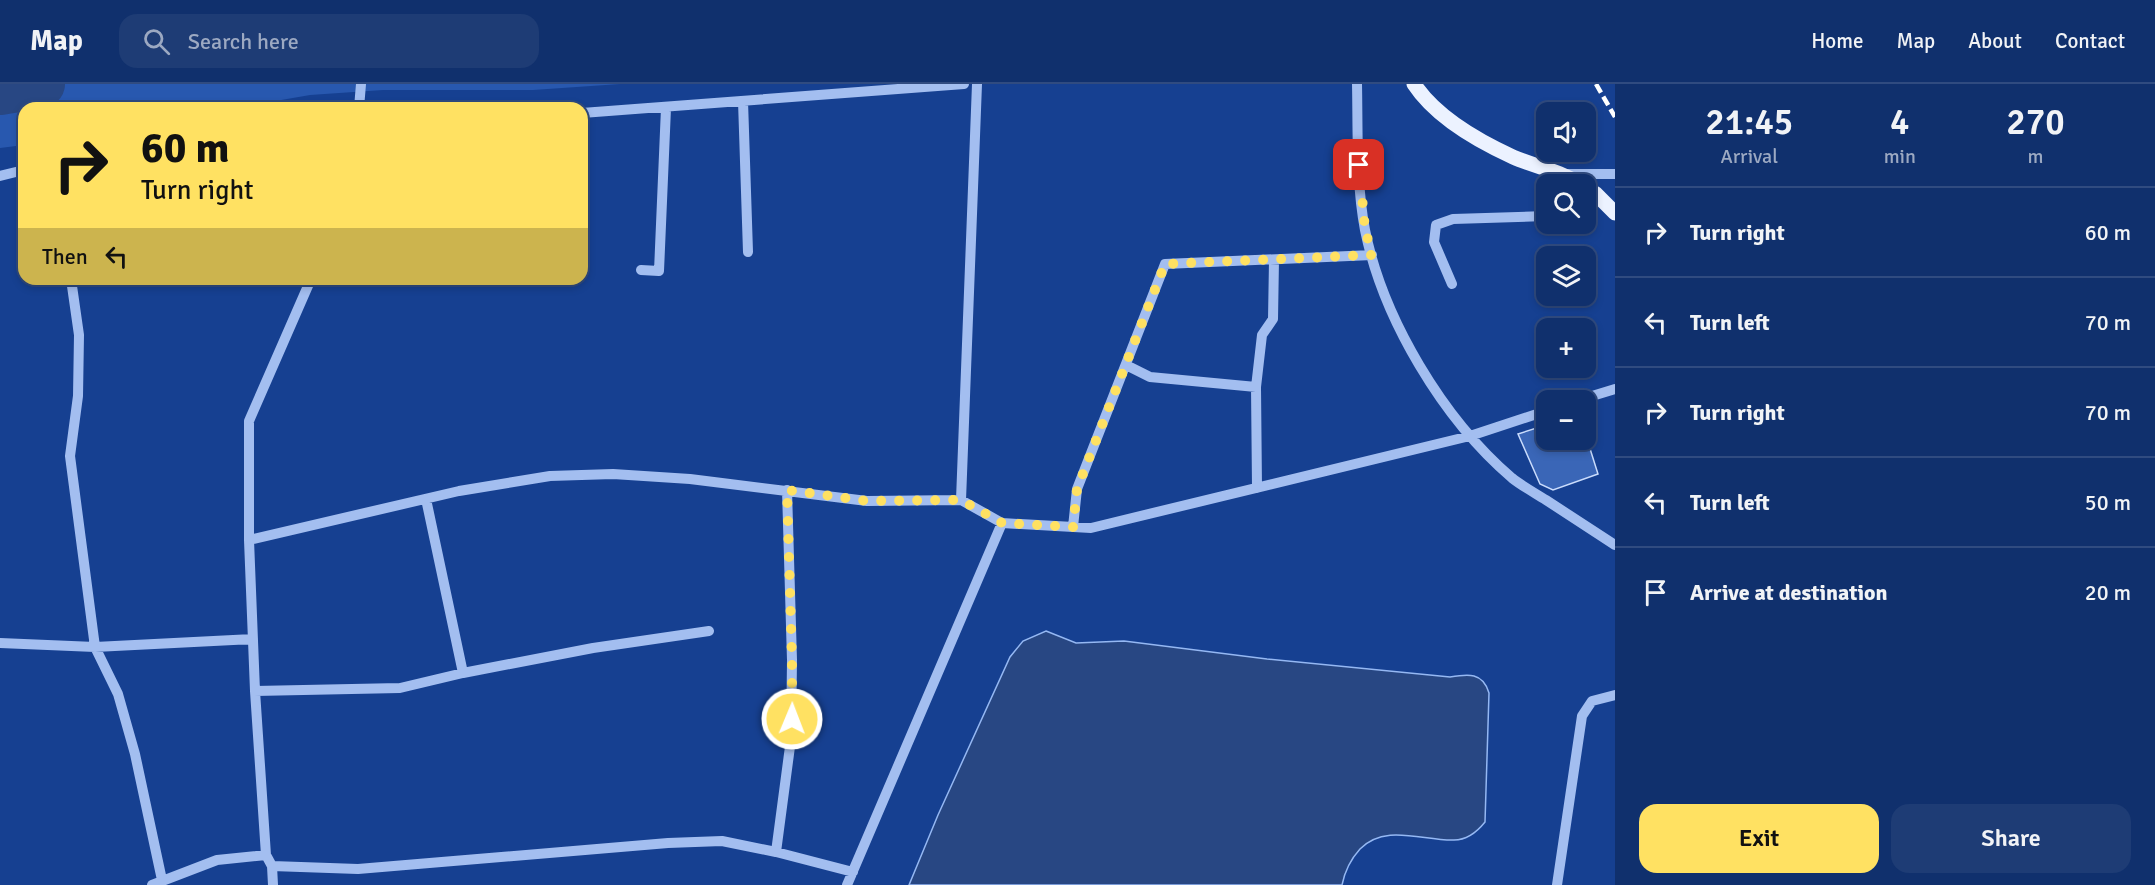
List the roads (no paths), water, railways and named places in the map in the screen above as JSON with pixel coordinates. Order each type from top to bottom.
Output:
[{"type":"main road","points":[[1414,84],[1432,108],[1455,124],[1512,157],[1565,174]]},
{"type":"main road","points":[[1596,200],[1615,213]]},
{"type":"street","points":[[359,102],[361,84]]},
{"type":"street","points":[[588,113],[964,84]]},
{"type":"street","points":[[961,500],[977,84]]},
{"type":"street","points":[[1357,84],[1359,165],[1365,229],[1378,274],[1401,330],[1436,392],[1455,420],[1470,436],[1513,479],[1615,545]]},
{"type":"street","points":[[743,101],[748,252]]},
{"type":"street","points":[[641,270],[659,271],[666,108]]},
{"type":"street","points":[[0,176],[18,172]]},
{"type":"street","points":[[1596,174],[1615,174]]},
{"type":"street","points":[[1452,284],[1434,242],[1436,225],[1453,219],[1536,216]]},
{"type":"street","points":[[1073,527],[1077,489],[1165,264],[1372,255]]},
{"type":"street","points":[[1257,488],[1256,387],[1262,335],[1273,319],[1274,260]]},
{"type":"street","points":[[71,285],[79,335],[78,396],[70,456],[95,647],[120,704],[135,754],[157,883],[217,860],[266,855]]},
{"type":"street","points":[[273,885],[272,866],[266,855],[255,691],[249,540],[249,421],[308,285]]},
{"type":"street","points":[[1126,365],[1150,377],[1256,387]]},
{"type":"street","points":[[1596,395],[1615,389]]},
{"type":"street","points":[[249,540],[426,499],[550,476],[613,474],[690,478],[867,501],[961,500],[1002,523],[1091,528],[1470,436],[1536,414]]},
{"type":"street","points":[[776,852],[791,739],[792,660],[787,490]]},
{"type":"street","points":[[426,499],[463,673]]},
{"type":"street","points":[[847,885],[1002,523]]},
{"type":"street","points":[[255,691],[400,688],[463,673],[593,648],[709,631]]},
{"type":"street","points":[[0,643],[95,647],[253,639]]},
{"type":"street","points":[[1557,885],[1582,716],[1592,701],[1615,695]]},
{"type":"street","points":[[272,866],[358,869],[668,843],[722,842],[776,852],[853,872]]},
{"type":"waterway","points":[[0,91],[41,84]]},
{"type":"railway","points":[[1596,84],[1615,117]]}]
